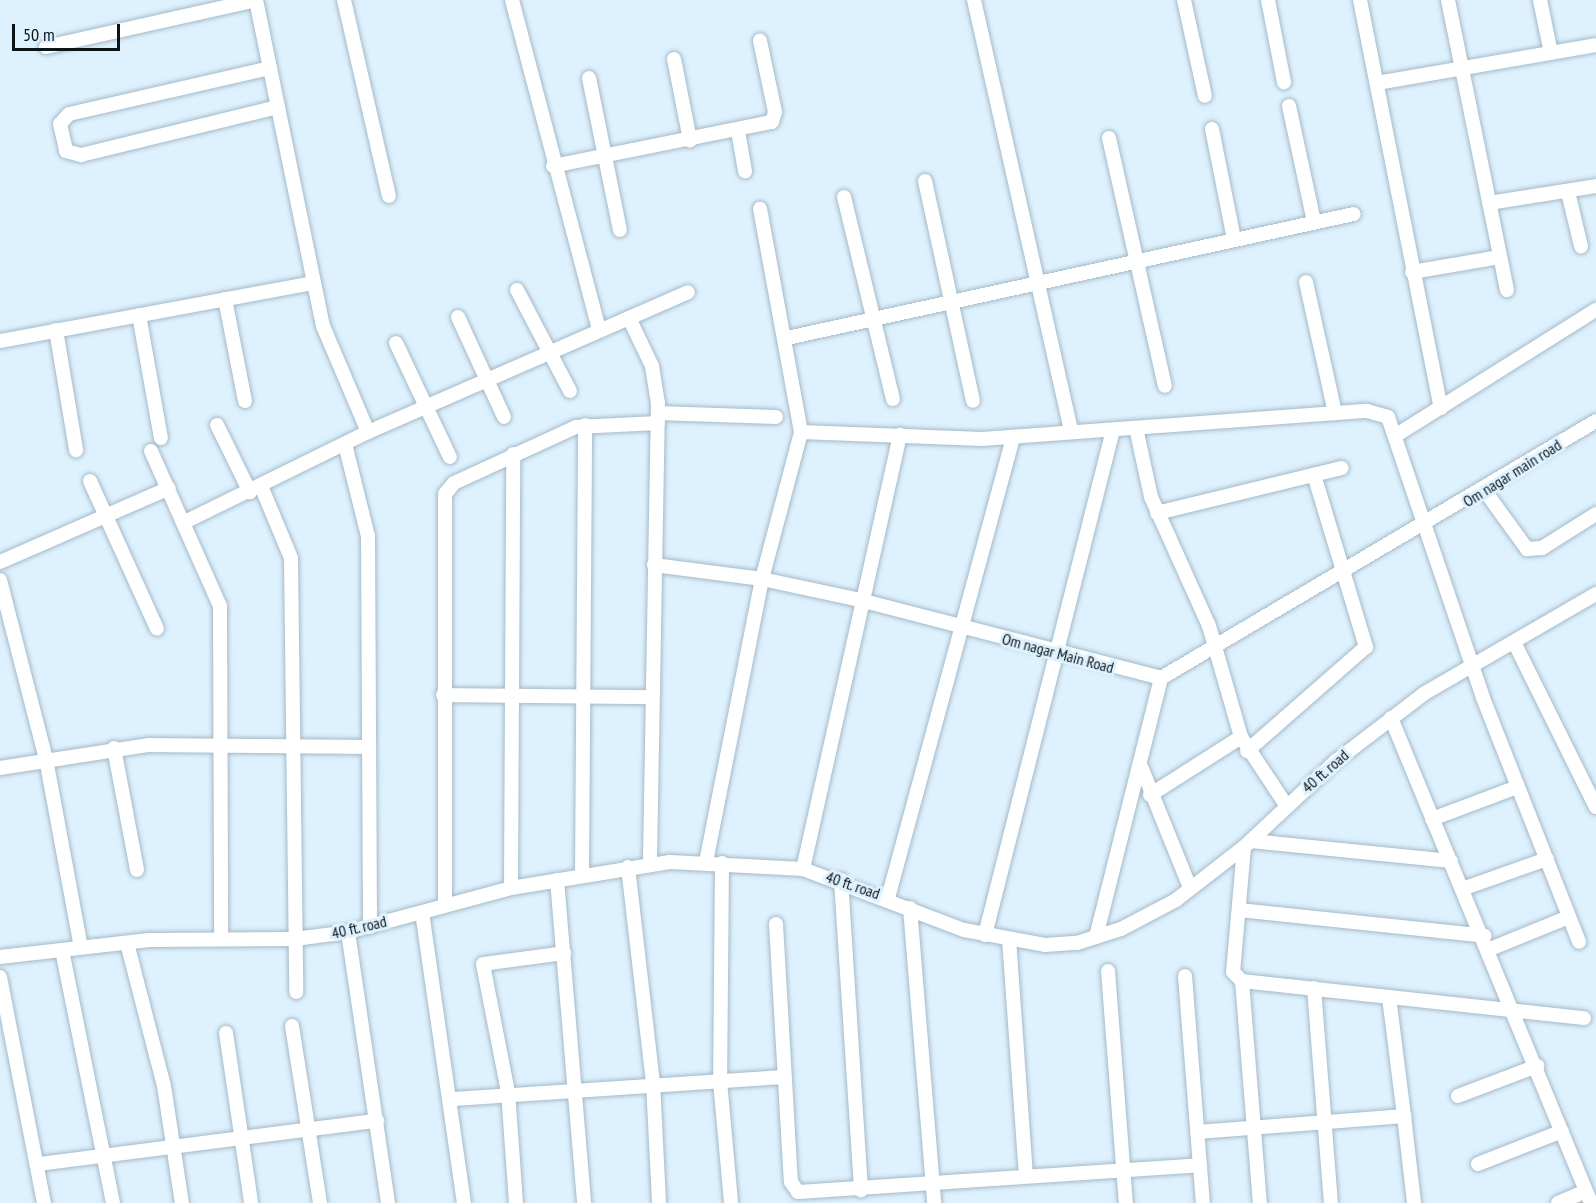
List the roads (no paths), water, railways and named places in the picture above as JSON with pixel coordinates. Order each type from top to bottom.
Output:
[{"type":"street","points":[[46,47],[256,0],[314,283],[338,370],[368,432]]},
{"type":"street","points":[[344,0],[389,196]]},
{"type":"street","points":[[512,0],[599,330]]},
{"type":"street","points":[[974,0],[1071,432]]},
{"type":"street","points":[[1184,0],[1205,96]]},
{"type":"street","points":[[1268,0],[1284,82]]},
{"type":"street","points":[[1360,0],[1412,272],[1441,408]]},
{"type":"street","points":[[1448,0],[1507,290]]},
{"type":"street","points":[[1540,0],[1551,53]]},
{"type":"street","points":[[554,166],[738,131],[772,122],[775,112],[760,41]]},
{"type":"street","points":[[1377,83],[1462,66],[1596,45]]},
{"type":"street","points":[[674,59],[690,140]]},
{"type":"street","points":[[270,68],[69,114],[60,124],[66,151],[81,154],[278,107]]},
{"type":"street","points":[[589,78],[620,230]]},
{"type":"street","points":[[1290,106],[1314,222]]},
{"type":"street","points":[[1212,129],[1234,239]]},
{"type":"street","points":[[738,131],[745,171]]},
{"type":"street","points":[[1109,138],[1165,386]]},
{"type":"street","points":[[925,181],[973,401]]},
{"type":"street","points":[[1489,203],[1596,186]]},
{"type":"street","points":[[1568,192],[1581,246]]},
{"type":"street","points":[[844,197],[871,321],[893,399]]},
{"type":"street","points":[[706,862],[762,579],[801,432],[787,338],[760,209]]},
{"type":"street","points":[[787,338],[871,321],[1037,281],[1354,214]]},
{"type":"street","points":[[1412,272],[1500,257]]},
{"type":"street","points":[[1306,282],[1335,413]]},
{"type":"street","points":[[0,341],[314,283]]},
{"type":"street","points":[[517,290],[570,391]]},
{"type":"street","points":[[187,521],[368,432],[688,292]]},
{"type":"street","points":[[225,299],[245,400]]},
{"type":"street","points":[[1398,434],[1596,310]]},
{"type":"street","points":[[139,315],[161,438]]},
{"type":"street","points":[[458,317],[504,417]]},
{"type":"street","points":[[629,318],[652,366],[658,418],[651,697],[650,863]]},
{"type":"street","points":[[56,330],[76,450]]},
{"type":"street","points":[[396,343],[450,457]]},
{"type":"street","points":[[801,432],[1013,437],[1335,413],[1378,412],[1388,417],[1398,434],[1473,664],[1517,787],[1579,942]]},
{"type":"street","points":[[445,905],[443,695],[445,494],[453,483],[513,454],[585,425],[658,418],[776,417]]},
{"type":"street","name":"Om nagar main road","points":[[1427,523],[1485,491],[1596,421]]},
{"type":"street","points":[[217,425],[290,549],[296,992]]},
{"type":"street","points":[[582,874],[585,425]]},
{"type":"street","points":[[1136,428],[1157,513],[1218,649],[1241,737],[1247,751],[1286,805]]},
{"type":"street","points":[[985,935],[1059,652],[1113,429]]},
{"type":"street","points":[[802,869],[860,600],[900,435]]},
{"type":"street","points":[[888,898],[959,626],[1013,437]]},
{"type":"street","points":[[345,444],[368,536],[370,927]]},
{"type":"street","points":[[151,451],[187,521],[220,606],[221,939]]},
{"type":"street","points":[[511,888],[510,695],[513,454]]},
{"type":"street","points":[[1157,513],[1342,468]]},
{"type":"street","points":[[1247,751],[1365,651],[1366,641],[1314,475]]},
{"type":"street","points":[[90,481],[157,629]]},
{"type":"street","points":[[0,562],[105,514],[169,488]]},
{"type":"street","points":[[1485,491],[1527,549],[1542,548],[1596,514]]},
{"type":"street","points":[[1096,937],[1161,678],[1218,649],[1343,570],[1427,523]]},
{"type":"street","name":"Om nagar Main Road","points":[[654,565],[762,579],[860,600],[1161,678]]},
{"type":"street","points":[[0,580],[46,759],[81,947]]},
{"type":"street","name":"40 ft. road","points":[[0,957],[127,943],[295,939],[348,932],[511,888],[582,874],[650,863],[706,862],[802,869],[841,880],[985,935],[1061,946],[1096,937],[1140,920],[1190,888],[1248,844],[1286,805],[1391,718],[1473,664],[1515,644],[1596,594]]},
{"type":"street","points":[[1515,644],[1596,807]]},
{"type":"street","points":[[443,695],[651,697]]},
{"type":"street","points":[[1391,718],[1432,819],[1488,943],[1589,1197],[1558,1203]]},
{"type":"street","points":[[1150,795],[1241,737]]},
{"type":"street","points":[[0,768],[114,748],[221,742],[369,747]]},
{"type":"street","points":[[114,748],[137,870]]},
{"type":"street","points":[[1140,764],[1150,795],[1190,888]]},
{"type":"street","points":[[1432,819],[1517,787]]},
{"type":"street","points":[[1451,861],[1248,844],[1233,972],[1242,981],[1584,1018]]},
{"type":"street","points":[[1465,888],[1547,859]]},
{"type":"street","points":[[722,863],[720,1081],[730,1203]]},
{"type":"street","points":[[628,867],[653,1083],[659,1203]]},
{"type":"street","points":[[557,880],[584,1203]]},
{"type":"street","points":[[841,880],[861,1190]]},
{"type":"street","points":[[910,908],[934,1203]]},
{"type":"street","points":[[1239,910],[1488,943],[1569,917]]},
{"type":"street","points":[[422,912],[453,1099],[464,1203]]},
{"type":"street","points":[[776,924],[784,1077],[793,1188],[839,1198],[861,1190],[933,1182],[1200,1165]]},
{"type":"street","points":[[348,932],[388,1203]]},
{"type":"street","points":[[1009,939],[1026,1175]]},
{"type":"street","points":[[127,943],[176,1148],[182,1203]]},
{"type":"street","points":[[62,950],[106,1156],[113,1203]]},
{"type":"street","points":[[516,1203],[507,1092],[483,964],[564,953]]},
{"type":"street","points":[[1108,971],[1126,1203]]},
{"type":"street","points":[[1185,976],[1203,1203]]},
{"type":"street","points":[[0,977],[39,1164],[44,1203]]},
{"type":"street","points":[[1242,981],[1252,1128],[1260,1203]]},
{"type":"street","points":[[1314,988],[1331,1203]]},
{"type":"street","points":[[1389,997],[1414,1203]]},
{"type":"street","points":[[292,1026],[311,1129],[320,1203]]},
{"type":"street","points":[[226,1034],[251,1203]]},
{"type":"street","points":[[1458,1096],[1537,1066]]},
{"type":"street","points":[[453,1099],[507,1092],[784,1077]]},
{"type":"street","points":[[1198,1132],[1404,1116]]},
{"type":"street","points":[[39,1164],[176,1148],[377,1120]]},
{"type":"street","points":[[1478,1164],[1562,1131]]}]
